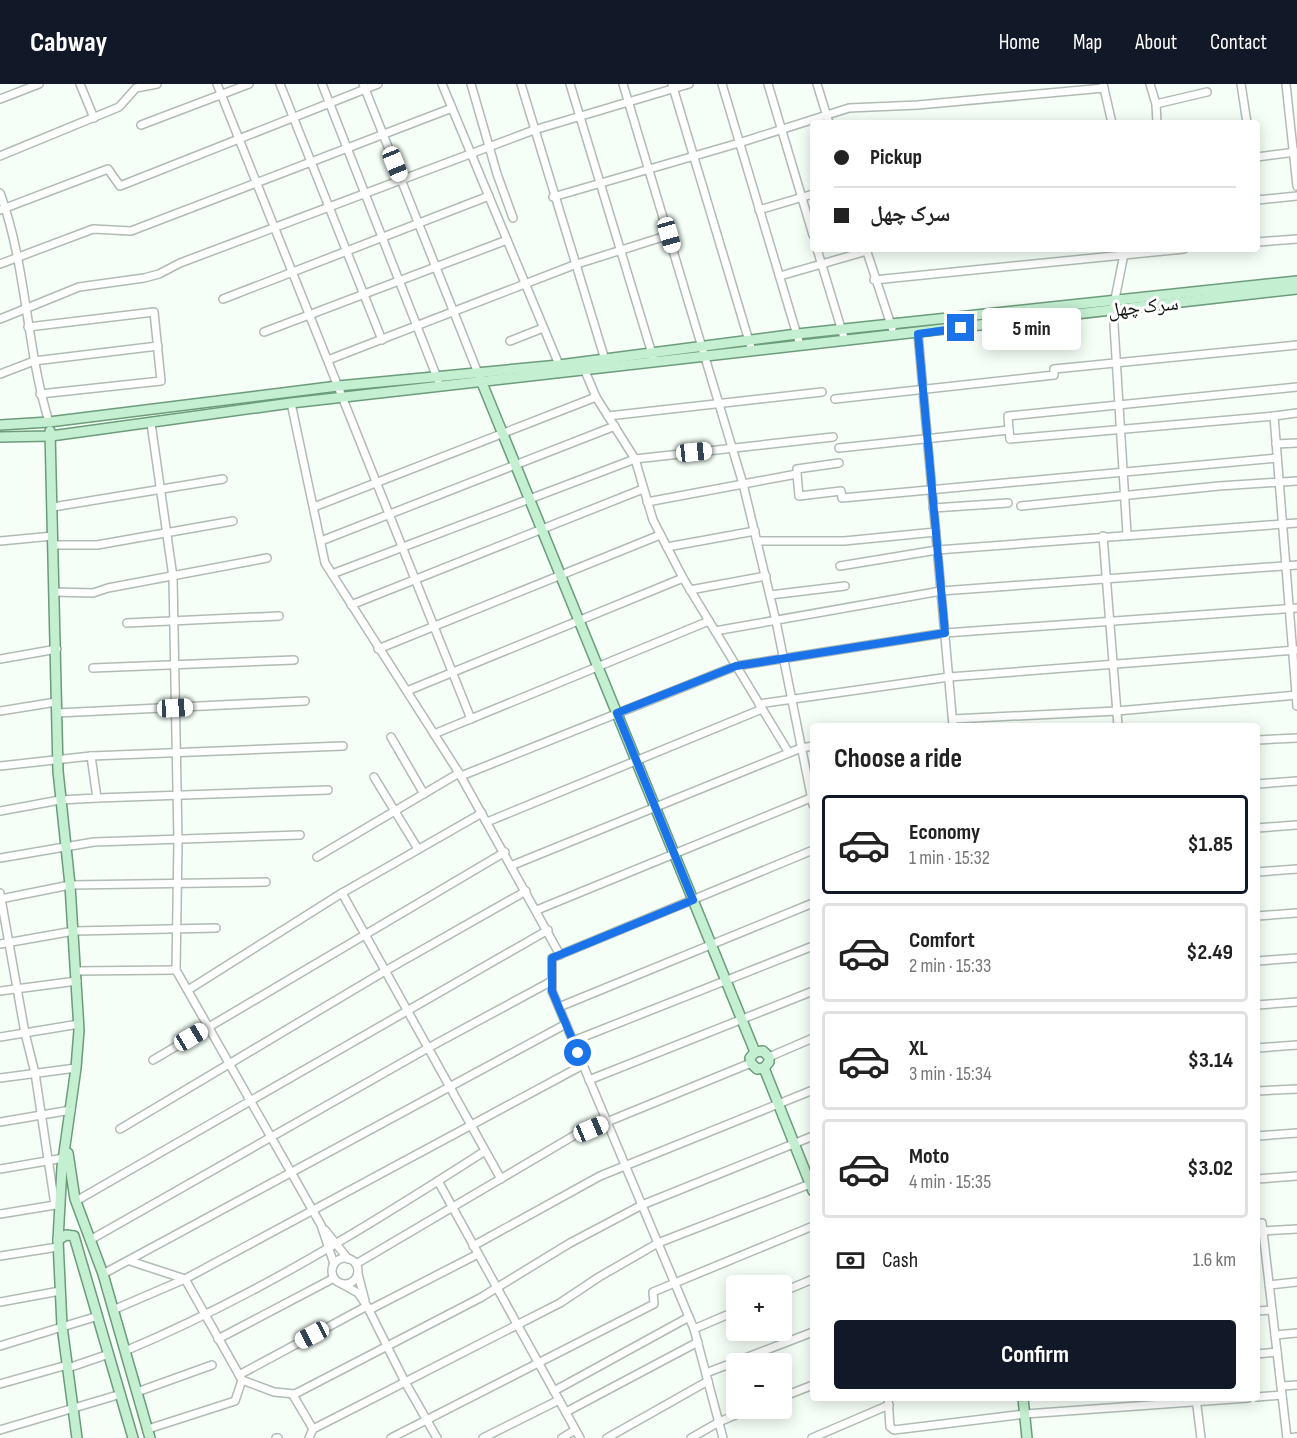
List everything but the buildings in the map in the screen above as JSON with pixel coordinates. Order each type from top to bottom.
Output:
[{"type":"main road","points":[[0,437],[51,436],[291,403],[441,387],[480,378],[653,358],[701,347],[797,334],[1113,305],[1297,281]]},
{"type":"main road","name":"سرک چهل","points":[[653,358],[704,357],[918,334],[1113,305],[1297,289]]},
{"type":"main road","points":[[560,369],[585,371],[606,364]]},
{"type":"main road","points":[[0,425],[49,422],[338,386],[437,377],[480,378]]},
{"type":"main road","points":[[480,378],[504,431],[541,530],[657,807],[755,1052]]},
{"type":"main road","points":[[49,422],[60,800],[74,931],[79,1024],[71,1110],[57,1205],[58,1244],[62,1326],[77,1438]]},
{"type":"main road","points":[[763,1051],[769,1057],[768,1064],[764,1068],[757,1069],[751,1063],[751,1056],[755,1052],[763,1051]]},
{"type":"main road","points":[[764,1068],[810,1179]]},
{"type":"main road","points":[[66,1142],[75,1201],[103,1274],[149,1434]]},
{"type":"main road","points":[[58,1244],[66,1235],[74,1236],[133,1438]]},
{"type":"main road","points":[[1023,1401],[1028,1438]]},
{"type":"street","points":[[0,99],[39,84]]},
{"type":"street","points":[[80,84],[94,118]]},
{"type":"street","points":[[0,156],[119,107],[136,86],[157,84]]},
{"type":"street","points":[[217,84],[451,673],[471,718]]},
{"type":"street","points":[[141,125],[249,84]]},
{"type":"street","points":[[280,84],[382,340]]},
{"type":"street","points":[[322,84],[441,387]]},
{"type":"street","points":[[3,208],[108,169],[120,186],[329,103],[364,86],[378,84]]},
{"type":"street","points":[[442,84],[560,369]]},
{"type":"street","points":[[471,84],[513,218]]},
{"type":"street","points":[[520,84],[606,364]]},
{"type":"street","points":[[570,84],[653,358]]},
{"type":"street","points":[[623,84],[743,483],[776,621],[810,787]]},
{"type":"street","points":[[0,319],[79,287],[159,274],[180,263],[328,206],[534,130],[630,103],[672,86],[689,84]]},
{"type":"street","points":[[722,84],[800,345]]},
{"type":"street","points":[[768,84],[810,225]]},
{"type":"street","points":[[817,84],[828,120]]},
{"type":"street","points":[[1150,84],[1156,104],[1157,120]]},
{"type":"street","points":[[1241,84],[1247,120]]},
{"type":"street","points":[[1286,84],[1293,111],[1297,186]]},
{"type":"street","points":[[364,86],[480,378]]},
{"type":"street","points":[[672,86],[752,351]]},
{"type":"street","points":[[811,120],[849,108],[918,105],[1103,86],[1111,120]]},
{"type":"street","points":[[1156,104],[1207,92]]},
{"type":"street","points":[[0,264],[93,229],[131,231],[452,108]]},
{"type":"street","points":[[553,196],[810,120]]},
{"type":"street","points":[[1260,157],[1295,152]]},
{"type":"street","points":[[0,193],[16,257],[40,394],[49,422]]},
{"type":"street","points":[[759,210],[810,195]]},
{"type":"street","points":[[223,299],[489,196]]},
{"type":"street","points":[[1260,200],[1297,196]]},
{"type":"street","points":[[328,360],[574,265],[669,235]]},
{"type":"street","points":[[1260,242],[1297,239]]},
{"type":"street","points":[[264,332],[507,240]]},
{"type":"street","points":[[818,252],[845,341]]},
{"type":"street","points":[[780,276],[860,252]]},
{"type":"street","points":[[867,252],[874,280],[895,336]]},
{"type":"street","points":[[874,280],[1125,252],[1113,305],[1126,534]]},
{"type":"street","points":[[28,327],[154,312],[161,381],[40,394]]},
{"type":"street","points":[[510,341],[543,328]]},
{"type":"street","points":[[918,334],[953,722],[1117,711],[1297,695]]},
{"type":"street","points":[[835,399],[1054,375],[1054,369],[1297,345]]},
{"type":"street","points":[[0,374],[34,361],[158,346]]},
{"type":"street","points":[[585,371],[596,397],[635,459],[647,502],[660,535],[690,590],[789,753]]},
{"type":"street","points":[[1297,387],[1008,416],[1010,440],[1297,413]]},
{"type":"street","points":[[608,416],[822,392]]},
{"type":"street","points":[[314,507],[596,397]]},
{"type":"street","points":[[291,403],[325,563],[460,775],[513,865],[561,955]]},
{"type":"street","points":[[1274,416],[1286,565],[1293,608],[1297,706]]},
{"type":"street","points":[[151,423],[173,577],[178,841],[177,969],[321,1225],[334,1245],[356,1264],[368,1308]]},
{"type":"street","points":[[321,541],[615,426]]},
{"type":"street","points":[[839,448],[1009,430]]},
{"type":"street","points":[[332,574],[635,459],[833,437]]},
{"type":"street","points":[[1276,444],[1297,443]]},
{"type":"street","points":[[839,463],[797,469],[798,496],[842,491],[842,498],[1277,458]]},
{"type":"street","points":[[647,502],[797,474]]},
{"type":"street","points":[[53,507],[223,479]]},
{"type":"street","points":[[1021,506],[1297,481]]},
{"type":"street","points":[[351,605],[643,489]]},
{"type":"street","points":[[933,508],[1008,503]]},
{"type":"street","points":[[0,541],[53,541],[97,545],[233,521]]},
{"type":"street","points":[[840,566],[937,550],[1126,534],[1297,523]]},
{"type":"street","points":[[667,547],[755,531]]},
{"type":"street","points":[[757,541],[844,541],[936,532]]},
{"type":"street","points":[[378,649],[660,535]]},
{"type":"street","points":[[1103,536],[1118,723]]},
{"type":"street","points":[[55,592],[93,593],[108,588],[267,558]]},
{"type":"street","points":[[715,631],[941,591],[1297,565]]},
{"type":"street","points":[[690,590],[766,576]]},
{"type":"street","points":[[407,691],[683,578]]},
{"type":"street","points":[[770,595],[845,586]]},
{"type":"street","points":[[317,857],[460,775],[736,666],[945,633],[1293,608]]},
{"type":"street","points":[[127,623],[279,616]]},
{"type":"street","points":[[434,734],[709,621]]},
{"type":"street","points":[[0,659],[57,649]]},
{"type":"street","points":[[488,822],[761,707],[791,700],[949,677],[1295,650]]},
{"type":"street","points":[[93,668],[294,660]]},
{"type":"street","points":[[57,713],[305,701]]},
{"type":"street","points":[[0,711],[56,702]]},
{"type":"street","points":[[391,737],[424,794]]},
{"type":"street","points":[[1260,740],[1297,738]]},
{"type":"street","points":[[0,766],[91,756],[344,746]]},
{"type":"street","points":[[513,865],[801,748],[810,746]]},
{"type":"street","points":[[91,756],[97,798]]},
{"type":"street","points":[[374,777],[418,849]]},
{"type":"street","points":[[1260,784],[1297,781]]},
{"type":"street","points":[[0,812],[60,800],[328,790]]},
{"type":"street","points":[[537,910],[810,801]]},
{"type":"street","points":[[188,990],[342,893],[482,813]]},
{"type":"street","points":[[1260,828],[1297,825]]},
{"type":"street","points":[[0,858],[65,845],[300,835]]},
{"type":"street","points":[[723,1438],[694,1329],[552,991],[552,958],[810,851]]},
{"type":"street","points":[[153,1060],[364,933],[505,852]]},
{"type":"street","points":[[1260,872],[1297,869]]},
{"type":"street","points":[[0,1214],[57,1205],[50,1160],[39,1115],[35,1073],[25,1033],[0,897],[70,885],[266,882]]},
{"type":"street","points":[[120,1129],[385,971],[526,891]]},
{"type":"street","points":[[342,893],[501,1179]]},
{"type":"street","points":[[559,1007],[810,904]]},
{"type":"street","points":[[1260,916],[1297,913]]},
{"type":"street","points":[[0,944],[74,931],[216,928]]},
{"type":"street","points":[[75,1201],[548,930]]},
{"type":"street","points":[[573,1041],[810,947]]},
{"type":"street","points":[[1260,961],[1297,958]]},
{"type":"street","points":[[0,991],[76,976],[177,969]]},
{"type":"street","points":[[90,1240],[428,1048],[552,981]]},
{"type":"street","points":[[589,1080],[810,992]]},
{"type":"street","points":[[1260,1005],[1297,1002]]},
{"type":"street","points":[[0,1037],[79,1024]]},
{"type":"street","points":[[103,1274],[292,1174],[566,1024]]},
{"type":"street","points":[[769,1057],[810,1039]]},
{"type":"street","points":[[1260,1048],[1297,1045]]},
{"type":"street","points":[[356,1264],[575,1136],[751,1063]]},
{"type":"street","points":[[113,1310],[186,1279],[583,1065]]},
{"type":"street","points":[[0,1078],[76,1068]]},
{"type":"street","points":[[1260,1091],[1297,1089]]},
{"type":"street","points":[[473,1246],[600,1176],[810,1091]]},
{"type":"street","points":[[0,1122],[71,1110]]},
{"type":"street","points":[[1260,1136],[1297,1133]]},
{"type":"street","points":[[130,1261],[186,1279],[204,1316],[241,1377],[274,1392],[295,1394],[480,1298],[570,1243],[642,1205],[810,1137]]},
{"type":"street","points":[[125,1350],[204,1316],[334,1245],[485,1151]]},
{"type":"street","points":[[0,1168],[64,1158]]},
{"type":"street","points":[[1260,1179],[1297,1176]]},
{"type":"street","points":[[438,1181],[580,1438]]},
{"type":"street","points":[[309,1438],[313,1430],[560,1303],[599,1277],[658,1243],[810,1181]]},
{"type":"street","points":[[1260,1223],[1262,1223],[1287,1438],[1297,1437]]},
{"type":"street","points":[[391,1438],[539,1365],[654,1304],[653,1292],[810,1227]]},
{"type":"street","points":[[1263,1231],[1297,1228]]},
{"type":"street","points":[[0,1256],[58,1244]]},
{"type":"street","points":[[334,1245],[334,1278]]},
{"type":"street","points":[[149,1434],[235,1401],[241,1377],[368,1308],[478,1254]]},
{"type":"street","points":[[334,1264],[348,1258]]},
{"type":"street","points":[[1260,1268],[1267,1268]]},
{"type":"street","points":[[342,1284],[352,1282],[358,1274]]},
{"type":"street","points":[[334,1278],[358,1293],[368,1308],[405,1382],[437,1438]]},
{"type":"street","points":[[218,1339],[334,1278]]},
{"type":"street","points":[[792,1288],[810,1280]]},
{"type":"street","points":[[1269,1285],[1297,1282]]},
{"type":"street","points":[[0,1302],[60,1291]]},
{"type":"street","points":[[1260,1311],[1272,1310]]},
{"type":"street","points":[[694,1329],[726,1315]]},
{"type":"street","points":[[0,1346],[98,1316]]},
{"type":"street","points":[[554,1391],[689,1317]]},
{"type":"street","points":[[607,1438],[707,1377],[810,1333]]},
{"type":"street","points":[[1275,1335],[1297,1333]]},
{"type":"street","points":[[566,1412],[698,1342]]},
{"type":"street","points":[[1260,1353],[1277,1352]]},
{"type":"street","points":[[0,1384],[109,1354]]},
{"type":"street","points":[[137,1392],[212,1365]]},
{"type":"street","points":[[1281,1386],[1297,1385]]},
{"type":"street","points":[[792,1392],[810,1386]]},
{"type":"street","points":[[0,1430],[121,1394]]},
{"type":"street","points":[[295,1394],[293,1395],[313,1430]]},
{"type":"street","points":[[1260,1397],[1282,1395]]},
{"type":"street","points":[[483,1438],[559,1400]]},
{"type":"street","points":[[812,1438],[888,1401],[890,1427],[894,1430],[1025,1414],[1184,1401]]},
{"type":"street","points":[[1196,1401],[1201,1438]]},
{"type":"street","points":[[691,1438],[726,1419]]},
{"type":"street","points":[[562,1438],[575,1430]]},
{"type":"route","points":[[578,1053],[552,991],[552,958],[693,900],[617,713],[736,666],[945,633],[918,334],[961,328]]}]
